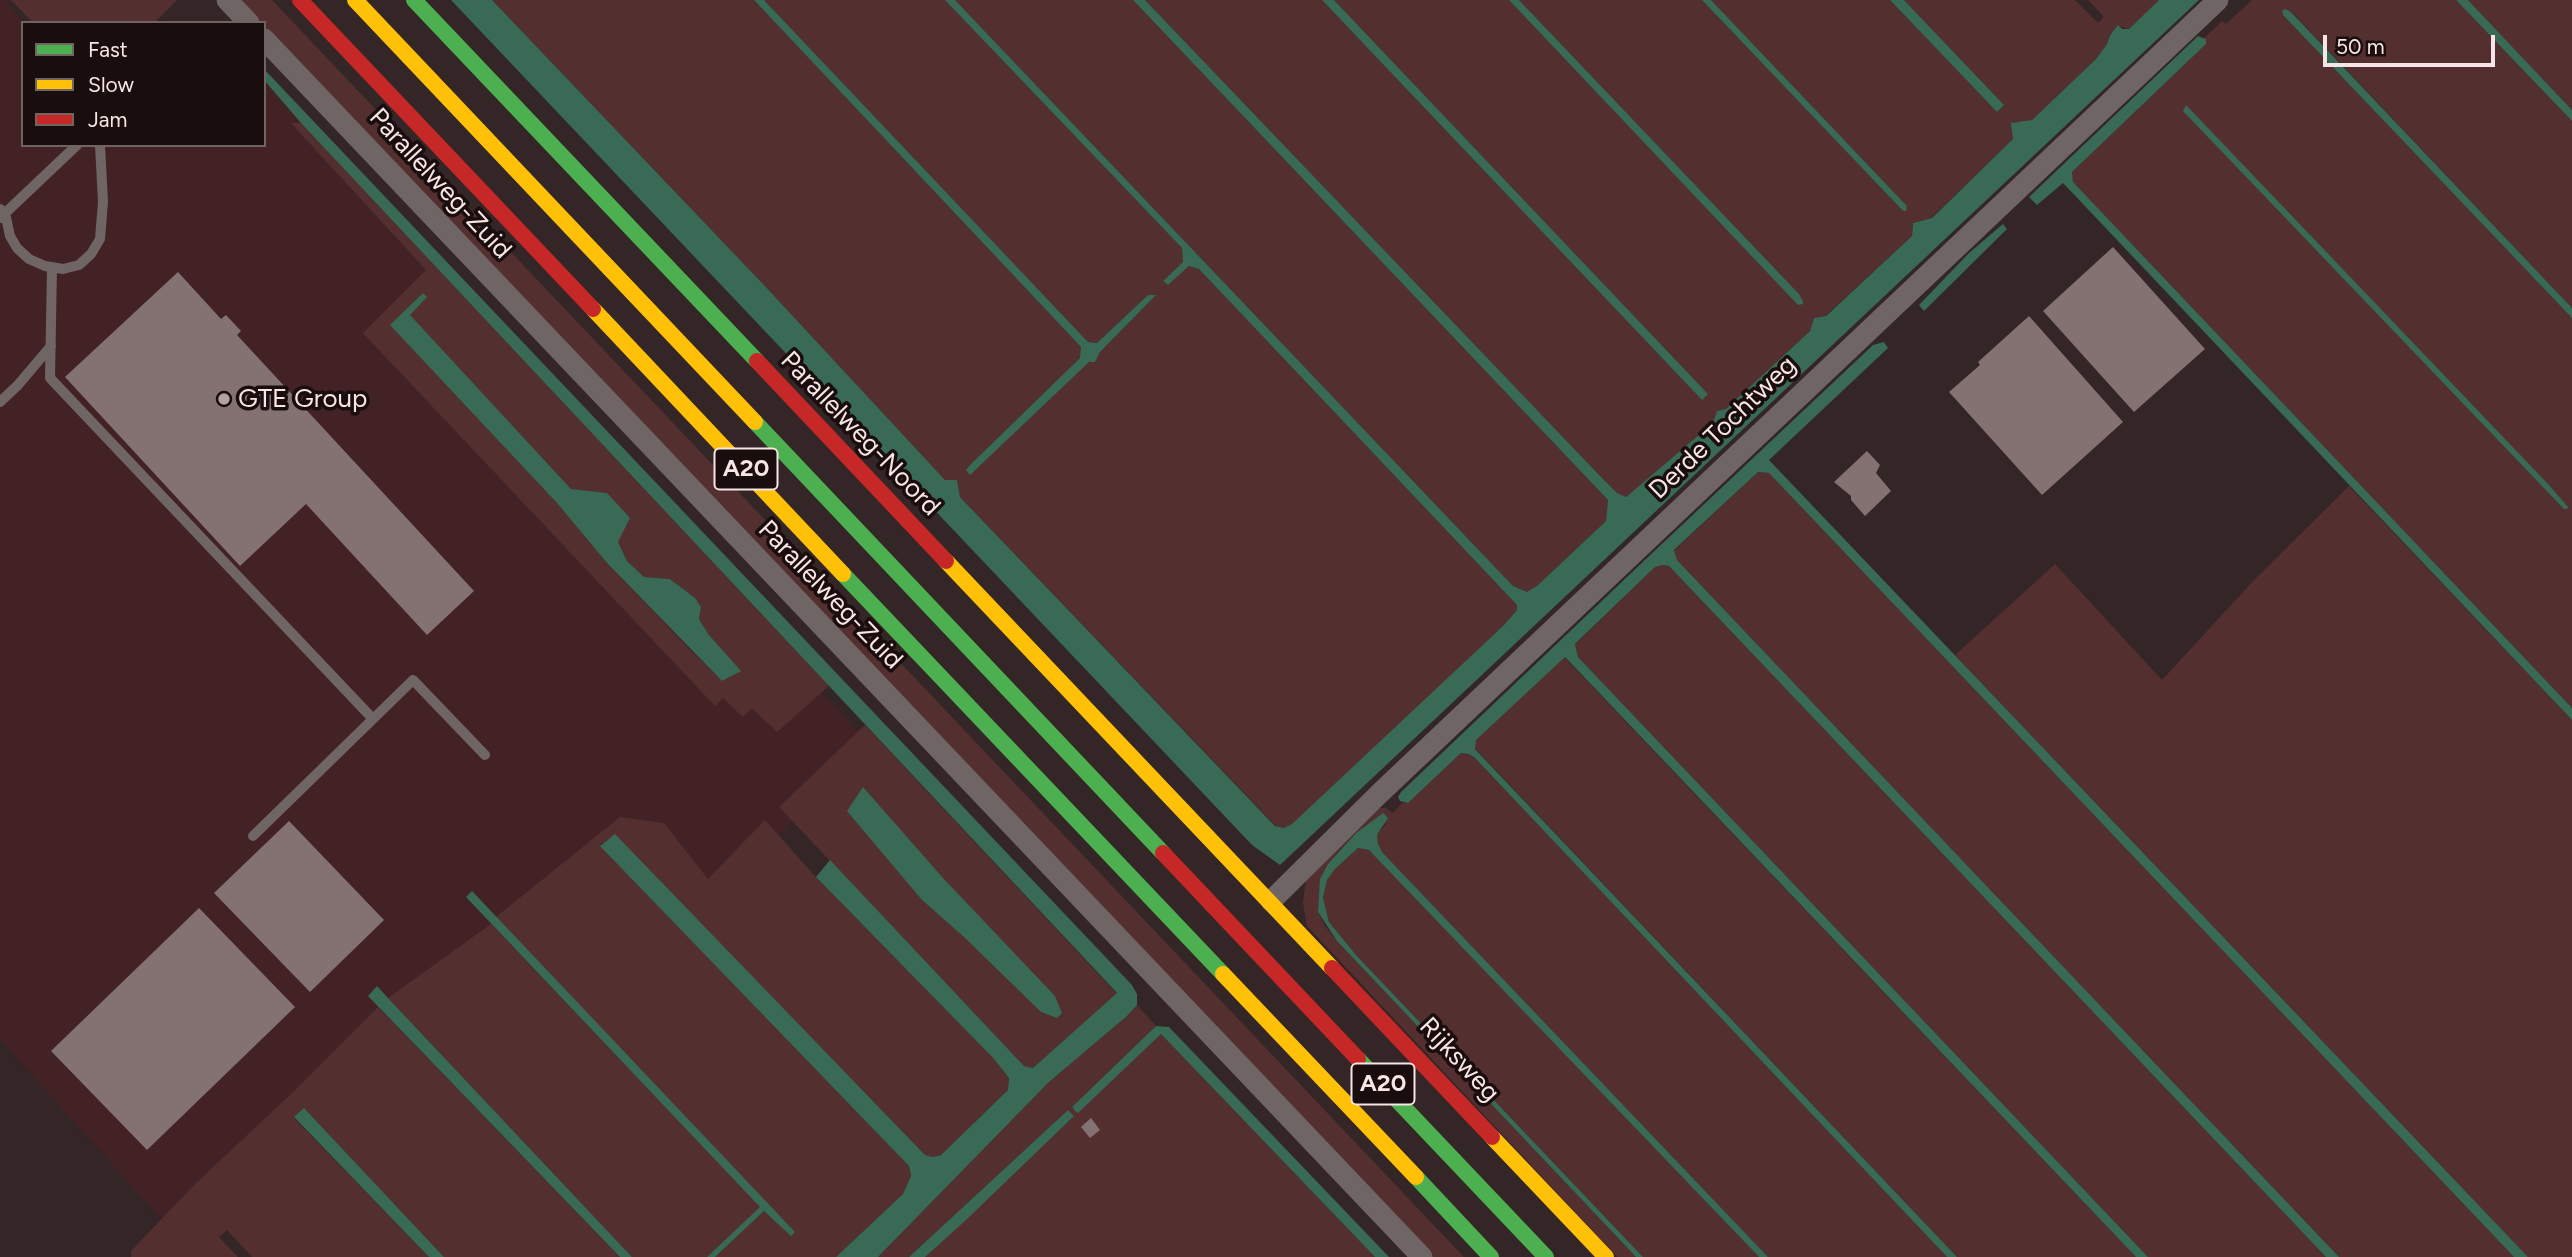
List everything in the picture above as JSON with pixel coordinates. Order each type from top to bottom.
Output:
[{"type":"main road","name":"A20","points":[[300,0],[1491,1257]]},
{"type":"main road","name":"A20","points":[[355,0],[1546,1257]]},
{"type":"main road","name":"Parallelweg-Noord","points":[[414,0],[1271,901]]},
{"type":"main road","name":"Rijksweg","points":[[1271,901],[1606,1257]]},
{"type":"street","points":[[227,0],[246,21]]},
{"type":"street","name":"Derde Tochtweg","points":[[1271,901],[1380,793],[2218,0]]},
{"type":"street","name":"Parallelweg-Zuid","points":[[266,41],[1422,1257]]},
{"type":"lane","points":[[75,147],[2,213],[17,248],[29,259],[63,269],[79,265],[91,254],[100,239],[103,202],[100,147]]},
{"type":"lane","points":[[52,267],[50,378],[373,719]]},
{"type":"lane","points":[[0,402],[51,346]]},
{"type":"lane","points":[[253,836],[413,680],[485,755]]},
{"type":"shaded area","points":[[0,0],[6,0],[22,21],[21,147],[266,147],[266,83],[449,271],[807,678],[869,743],[706,910],[618,825],[171,1230],[0,1039]]},
{"type":"shaded area","points":[[11,0],[177,0],[156,21],[31,21]]},
{"type":"shaded area","points":[[240,0],[272,0],[1464,1257],[1432,1257],[266,28],[266,21],[259,21]]},
{"type":"shaded area","points":[[451,0],[492,0],[764,285],[945,480],[957,480],[960,497],[1275,826],[1284,828],[1292,824],[1504,625],[1517,610],[1517,605],[1199,269],[1189,266],[1168,285],[1163,281],[1183,262],[1182,248],[945,0],[955,0],[1513,586],[1527,592],[1538,585],[1606,521],[1608,500],[1133,0],[1145,0],[1603,479],[1617,493],[1626,497],[1713,423],[1717,411],[1726,409],[1810,331],[1814,318],[1826,316],[1912,236],[1913,223],[1932,218],[2013,139],[2011,123],[2032,120],[2096,59],[2118,25],[2122,29],[2129,29],[2159,0],[2199,0],[1280,865],[1252,845]]},
{"type":"shaded area","points":[[492,0],[754,0],[1081,347],[1081,357],[972,463],[1089,362],[1095,362],[1100,352],[1156,295],[1148,295],[1097,343],[1088,342],[764,0],[945,0],[1182,248],[1183,262],[1163,281],[1168,285],[1189,266],[1199,269],[1517,605],[1517,610],[1292,825],[1284,828],[1276,826],[960,497],[957,480],[945,480],[764,285]]},
{"type":"shaded area","points":[[754,0],[764,0],[1088,342],[1097,343],[1148,295],[1156,295],[1100,352],[1095,362],[1089,362],[970,475],[966,470],[972,463],[1080,358],[1081,347]]},
{"type":"shaded area","points":[[955,0],[1133,0],[1608,500],[1606,521],[1538,585],[1527,592],[1513,586]]},
{"type":"shaded area","points":[[1145,0],[1322,0],[1702,400],[1708,394],[1334,0],[1509,0],[1799,305],[1803,301],[1799,294],[1519,0],[1702,0],[1903,211],[1907,206],[1711,0],[1890,0],[1997,112],[2004,105],[1904,0],[2075,0],[2098,23],[2104,17],[2088,0],[2159,0],[2129,29],[2118,26],[2110,34],[2107,44],[2096,59],[2032,120],[2019,123],[2014,121],[2014,139],[1931,218],[1913,223],[1912,236],[1825,316],[1814,318],[1810,331],[1726,409],[1717,411],[1713,423],[1626,497],[1617,493],[1603,479]]},
{"type":"shaded area","points":[[1322,0],[1334,0],[1708,394],[1702,400]]},
{"type":"shaded area","points":[[1509,0],[1519,0],[1799,294],[1803,304],[1798,305]]},
{"type":"shaded area","points":[[1702,0],[1711,0],[1907,206],[1906,211],[1903,211]]},
{"type":"shaded area","points":[[1890,0],[1904,0],[2004,105],[1997,112]]},
{"type":"shaded area","points":[[2252,0],[2456,0],[2572,121],[2572,308],[2292,12],[2282,11],[2572,318],[2572,708],[2073,182],[2072,172],[2206,44],[2204,38],[2222,21],[2226,24]]},
{"type":"shaded area","points":[[2456,0],[2468,0],[2572,110],[2572,121]]},
{"type":"shaded area","points":[[2468,0],[2572,0],[2572,110]]},
{"type":"shaded area","points":[[2285,9],[2291,12],[2572,308],[2572,318],[2283,15],[2282,11]]},
{"type":"shaded area","points":[[2198,36],[2206,39],[2206,44],[2072,172],[2073,182],[2572,708],[2572,720],[2063,183],[2037,205],[2029,197]]},
{"type":"shaded area","points":[[266,71],[1132,985],[1137,994],[1137,1005],[1127,1016],[1049,1082],[878,1257],[836,1257],[903,1194],[911,1176],[909,1166],[600,846],[615,834],[925,1155],[941,1155],[1008,1090],[1009,1078],[994,1059],[816,877],[830,860],[1024,1066],[1033,1068],[1117,993],[301,123],[266,82]]},
{"type":"shaded area","points":[[2186,105],[2548,484],[2567,509],[2564,509],[2183,111]]},
{"type":"shaded area","points":[[291,123],[301,123],[829,686],[777,732],[752,708],[743,717],[723,698],[715,706],[363,333],[426,270]],"holes":[[[423,293],[426,297],[409,315],[618,542],[627,561],[644,577],[671,579],[701,607],[699,618],[709,635],[740,671],[722,681],[689,649],[607,563],[557,503],[391,325]]]},
{"type":"shaded area","points":[[2003,224],[2007,229],[1924,311],[1919,305],[1969,253]]},
{"type":"shaded area","points":[[423,293],[427,297],[410,315],[571,489],[607,493],[630,518],[618,542],[627,561],[644,577],[670,579],[695,598],[701,607],[699,619],[709,635],[741,671],[722,681],[607,563],[557,503],[390,325]]},
{"type":"shaded area","points":[[1884,342],[1888,348],[1769,460],[2528,1257],[2514,1257],[1769,473],[1758,472],[1674,550],[1677,560],[2339,1257],[2326,1257],[1669,566],[1655,567],[1575,644],[1578,657],[2148,1257],[2136,1257],[1565,657],[1476,740],[1475,749],[1957,1257],[1947,1257],[1475,758],[1461,753],[1408,803],[1400,801],[1398,797],[1401,792],[1647,558],[1873,345]]},
{"type":"shaded area","points":[[1758,472],[1769,473],[2514,1257],[2339,1257],[1677,560],[1674,551]]},
{"type":"shaded area","points":[[2349,486],[2572,720],[2572,1257],[2528,1257],[1955,655],[2055,564],[2162,680],[2254,580]]},
{"type":"shaded area","points":[[1669,566],[2326,1257],[2148,1257],[1578,657],[1575,645],[1655,567]]},
{"type":"shaded area","points":[[1564,657],[2136,1257],[1957,1257],[1475,748],[1475,740]]},
{"type":"shaded area","points":[[865,725],[1117,994],[1033,1068],[1024,1066],[779,807]],"holes":[[[863,788],[1062,1013],[1057,1018],[922,900]]]},
{"type":"shaded area","points":[[1461,753],[1475,758],[1947,1257],[1768,1257],[1382,852],[1377,835],[1387,823],[1356,833],[1328,864],[1318,912],[1325,926],[1636,1257],[1617,1257],[1307,926],[1303,903],[1306,879],[1380,808],[1386,808],[1393,813],[1402,803],[1408,803]]},
{"type":"shaded area","points":[[863,787],[943,878],[1055,996],[1062,1013],[1057,1018],[1041,1012],[922,900],[847,811]]},
{"type":"shaded area","points":[[1383,813],[1388,818],[1377,835],[1382,852],[1768,1257],[1759,1257],[1369,850],[1358,848],[1327,880],[1323,898],[1329,922],[1356,955],[1643,1257],[1636,1257],[1337,941],[1318,912],[1320,879],[1328,864],[1356,833]]},
{"type":"shaded area","points":[[620,817],[664,823],[708,879],[765,820],[816,877],[994,1059],[1009,1078],[1008,1090],[941,1155],[925,1155],[615,835],[600,845],[909,1166],[911,1176],[903,1194],[836,1257],[715,1257],[764,1211],[791,1235],[496,917]]},
{"type":"shaded area","points":[[1358,848],[1369,850],[1377,857],[1759,1257],[1643,1257],[1356,955],[1329,922],[1323,898],[1327,880]]},
{"type":"shaded area","points":[[472,891],[795,1232],[791,1236],[764,1211],[715,1257],[707,1257],[760,1207],[466,897]]},
{"type":"shaded area","points":[[491,924],[761,1207],[707,1257],[632,1257],[388,998]]},
{"type":"shaded area","points":[[377,986],[632,1257],[620,1257],[368,996]]},
{"type":"shaded area","points":[[1137,1005],[1156,1026],[1072,1107],[1075,1111],[1078,1112],[1161,1034],[1375,1257],[925,1257],[1074,1116],[1068,1110],[909,1257],[878,1257],[1049,1082]]},
{"type":"shaded area","points":[[378,1007],[620,1257],[444,1257],[304,1108],[294,1118],[429,1257],[252,1257],[227,1230],[219,1237],[238,1257],[131,1257],[131,1251],[194,1185]]},
{"type":"shaded area","points":[[1156,1026],[1169,1027],[1389,1257],[1375,1257],[1161,1034],[1078,1113],[1075,1111],[1072,1107]]},
{"type":"shaded area","points":[[304,1108],[444,1257],[429,1257],[294,1117]]},
{"type":"shaded area","points":[[1068,1110],[1074,1116],[966,1220],[925,1257],[909,1257]]},
{"type":"building","points":[[2113,247],[2205,349],[2134,412],[2043,311]]},
{"type":"building","points":[[178,272],[221,319],[226,315],[241,331],[237,335],[474,591],[427,635],[306,504],[240,566],[65,377]]},
{"type":"building","points":[[2029,316],[2123,422],[2042,495],[1949,392]]},
{"type":"building","points":[[1867,451],[1880,465],[1876,473],[1891,491],[1865,516],[1851,500],[1851,496],[1834,482]]},
{"type":"building","points":[[289,821],[384,920],[310,992],[214,893]]},
{"type":"building","points":[[199,908],[295,1007],[147,1150],[51,1051]]},
{"type":"building","points":[[1091,1118],[1100,1130],[1090,1138],[1081,1127]]},
{"type":"traffic: fast","points":[[414,0],[757,361]]},
{"type":"traffic: fast","points":[[755,422],[1163,853]]},
{"type":"traffic: fast","points":[[843,574],[1223,974]]},
{"type":"traffic: fast","points":[[1358,1059],[1546,1257]]},
{"type":"traffic: fast","points":[[1416,1177],[1491,1257]]},
{"type":"traffic: slow","points":[[355,0],[755,422]]},
{"type":"traffic: slow","points":[[593,309],[843,574]]},
{"type":"traffic: slow","points":[[946,561],[1332,968]]},
{"type":"traffic: slow","points":[[1223,974],[1416,1177]]},
{"type":"traffic: slow","points":[[1492,1137],[1606,1257]]},
{"type":"traffic: jam","points":[[300,0],[593,309]]},
{"type":"traffic: jam","points":[[757,361],[946,561]]},
{"type":"traffic: jam","points":[[1163,853],[1358,1059]]},
{"type":"traffic: jam","points":[[1332,968],[1492,1137]]},
{"type":"place","name":"GTE Group","points":[[224,399]]}]
